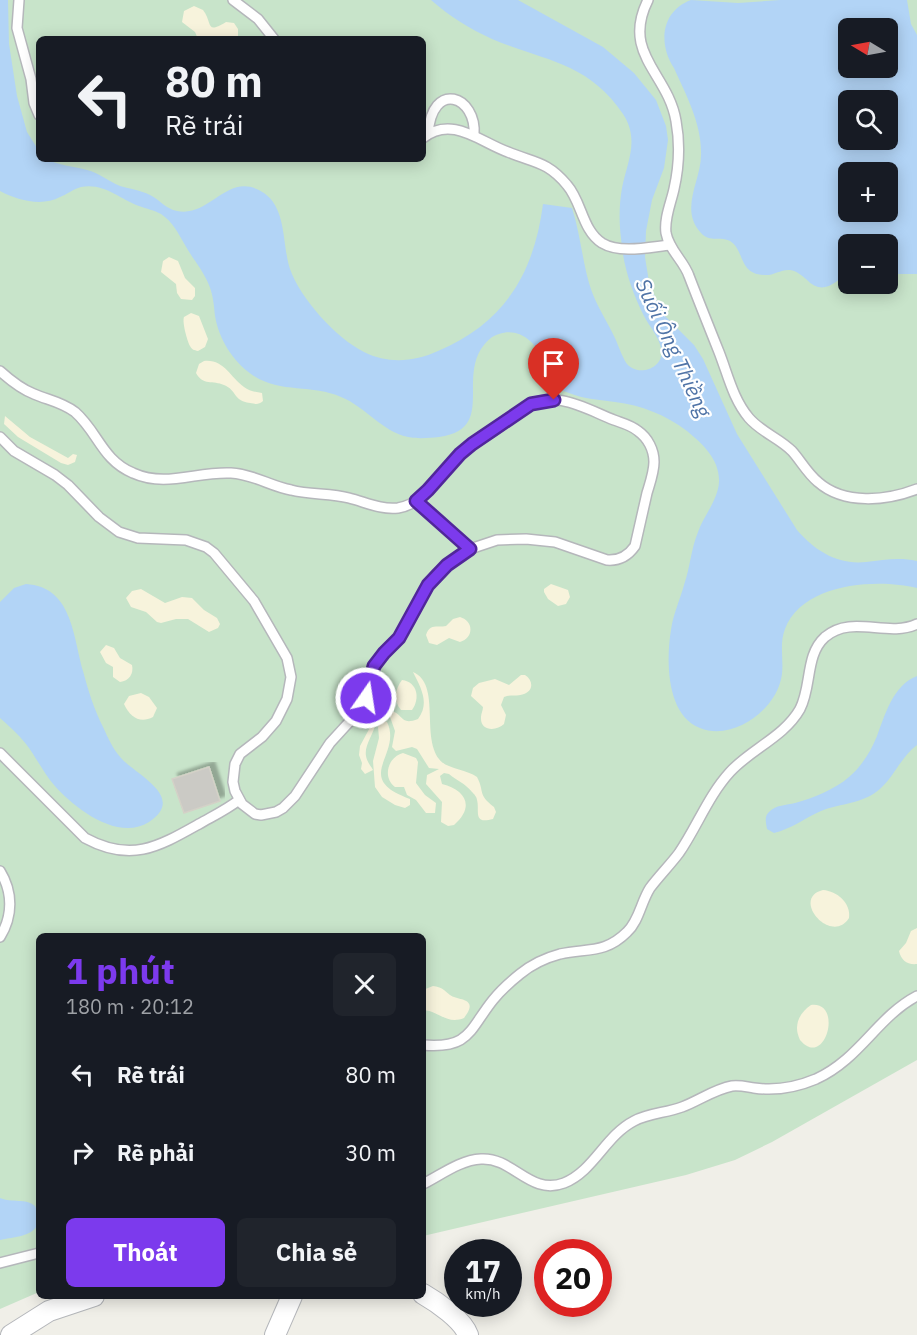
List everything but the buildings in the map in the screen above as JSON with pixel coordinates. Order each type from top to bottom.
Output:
[{"type":"street","points":[[426,1296],[451,1314],[468,1335]]},
{"type":"street","points":[[12,1335],[49,1311],[85,1299]]},
{"type":"street","points":[[275,1335],[291,1299]]},
{"type":"lane","points":[[19,0],[16,28],[29,71],[36,108]]},
{"type":"lane","points":[[233,0],[258,19],[272,36]]},
{"type":"lane","points":[[648,0],[639,24],[641,48],[668,94],[677,129],[677,171],[665,223],[670,245],[688,274],[735,396],[754,422],[787,447],[818,483],[837,494],[856,498],[879,498],[917,489]]},
{"type":"lane","points":[[426,133],[437,104],[445,98],[451,98],[461,104],[471,117],[474,135]]},
{"type":"lane","points":[[426,135],[435,130],[451,128],[474,135],[496,147],[541,163],[566,183],[577,198],[588,229],[604,244],[621,249],[670,245]]},
{"type":"lane","points":[[0,371],[32,393],[70,409],[85,422],[103,451],[111,459],[120,467],[142,477],[169,480],[229,473],[255,477],[288,490],[347,497],[380,507],[398,508],[416,501],[460,454],[523,409],[538,402],[554,400],[586,407],[632,426],[646,438],[653,454],[653,471],[634,546],[625,556],[612,561],[555,542],[526,539],[497,540],[470,549],[447,565],[428,585],[399,638],[374,666],[362,708],[330,743],[289,803],[276,812],[261,815],[250,811],[239,800],[233,782],[234,764],[240,754],[262,737],[276,721],[290,687],[286,658],[254,600],[214,553],[206,547],[186,540],[138,538],[119,532],[99,517],[68,485],[14,450],[0,437]]},
{"type":"lane","points":[[416,501],[470,549]]},
{"type":"lane","points":[[426,1045],[448,1045],[465,1037],[505,987],[534,964],[561,954],[606,947],[629,930],[650,889],[679,853],[718,787],[741,761],[777,736],[793,719],[806,696],[814,653],[825,638],[832,632],[850,627],[894,630],[917,624]]},
{"type":"lane","points":[[1,756],[85,838],[113,849],[137,850],[160,845],[217,816],[239,800]]},
{"type":"lane","points":[[0,871],[8,886],[10,907],[6,927],[0,937]]},
{"type":"lane","points":[[426,1182],[451,1169],[482,1159],[507,1164],[533,1183],[551,1186],[565,1183],[587,1167],[614,1135],[636,1120],[680,1108],[731,1086],[786,1088],[808,1082],[830,1071],[856,1052],[898,1007],[917,996]]},
{"type":"lane","points":[[0,1263],[36,1254]]},
{"type":"green space","points":[[0,0],[917,0],[917,1060],[772,1142],[735,1160],[686,1175],[426,1235],[426,933],[36,933],[36,1293],[0,1309]]},
{"type":"sand","points":[[194,6],[203,10],[212,27],[226,22],[234,23],[238,29],[238,36],[197,36],[182,22],[184,11]]},
{"type":"sand","points":[[169,257],[178,261],[185,278],[195,288],[195,296],[192,300],[181,299],[177,293],[176,284],[161,272],[163,261]]},
{"type":"sand","points":[[191,313],[199,316],[208,339],[205,347],[198,351],[190,346],[184,327],[184,317]]},
{"type":"sand","points":[[204,361],[217,363],[246,388],[262,393],[263,401],[257,404],[245,402],[228,387],[202,380],[196,373],[199,364]]},
{"type":"sand","points":[[5,416],[30,437],[68,458],[73,454],[77,455],[75,462],[68,465],[61,463],[18,437],[4,424]]},
{"type":"sand","points":[[551,584],[568,590],[570,597],[566,604],[558,606],[548,599],[544,589]]},
{"type":"sand","points":[[141,589],[165,603],[182,597],[192,598],[204,610],[217,618],[220,624],[218,628],[209,632],[188,619],[157,622],[146,612],[131,607],[126,598],[132,591]]},
{"type":"sand","points":[[460,617],[465,619],[470,626],[470,633],[465,640],[460,642],[449,638],[437,645],[429,643],[426,635],[430,629],[446,626],[453,619]]},
{"type":"sand","points":[[106,645],[114,648],[120,658],[132,665],[128,679],[120,682],[113,677],[113,667],[106,663],[100,652]]},
{"type":"sand","points":[[413,672],[421,678],[426,687],[429,698],[431,737],[439,759],[446,765],[477,777],[483,796],[496,812],[493,819],[482,820],[478,816],[477,799],[470,789],[444,773],[440,776],[442,784],[457,790],[465,800],[466,806],[454,825],[448,826],[441,822],[442,802],[426,784],[427,775],[439,769],[429,768],[417,749],[412,747],[396,751],[392,747],[395,731],[389,714],[391,711],[408,721],[418,719],[422,713],[423,696]]},
{"type":"sand","points":[[521,675],[525,675],[530,680],[530,690],[521,695],[504,697],[501,705],[506,715],[504,724],[493,729],[486,728],[481,722],[483,707],[471,696],[473,688],[479,683],[495,679],[509,685]]},
{"type":"sand","points":[[402,680],[411,684],[416,692],[415,706],[412,710],[401,710],[397,703],[396,691]]},
{"type":"sand","points":[[141,693],[149,697],[157,708],[153,717],[144,720],[136,718],[124,704],[129,696]]},
{"type":"sand","points":[[374,720],[375,726],[366,752],[367,760],[373,770],[365,774],[361,769],[360,746]]},
{"type":"sand","points":[[381,720],[387,722],[390,734],[381,774],[384,783],[393,791],[410,799],[410,805],[405,808],[382,797],[375,787],[373,761]]},
{"type":"sand","points":[[403,753],[416,758],[418,762],[416,783],[425,795],[436,803],[435,813],[426,813],[416,800],[407,795],[404,787],[395,787],[391,783],[388,773],[390,763]]},
{"type":"sand","points":[[823,890],[838,895],[848,907],[849,918],[841,925],[833,927],[824,924],[812,910],[811,902],[814,895]]},
{"type":"sand","points":[[917,928],[917,964],[910,964],[901,957],[899,951],[906,943],[911,931]]},
{"type":"sand","points":[[433,986],[441,988],[450,995],[469,1003],[470,1006],[464,1018],[453,1020],[426,1010],[426,989]]},
{"type":"sand","points":[[811,1005],[821,1007],[827,1013],[829,1022],[823,1041],[817,1047],[809,1047],[800,1040],[797,1030],[800,1016]]},
{"type":"water","name":"Suối Ông Thiềng","points":[[0,0],[8,0],[9,44],[17,96],[27,132],[36,146],[36,162],[53,162],[91,171],[120,186],[150,195],[177,211],[200,208],[230,190],[240,187],[251,187],[264,193],[277,208],[290,269],[295,280],[320,316],[353,346],[373,356],[392,360],[410,359],[438,351],[461,340],[481,326],[498,311],[523,274],[539,229],[543,204],[572,208],[591,290],[596,302],[625,361],[636,370],[649,369],[659,361],[661,348],[636,298],[626,269],[622,248],[620,201],[631,151],[631,133],[623,114],[595,83],[580,73],[492,39],[452,17],[431,0],[518,0],[603,47],[634,73],[656,100],[666,126],[668,140],[664,168],[652,200],[646,231],[645,257],[649,282],[664,315],[694,345],[703,359],[737,434],[797,530],[819,550],[837,559],[856,562],[898,559],[917,561],[917,588],[901,585],[862,584],[824,593],[807,602],[794,614],[785,629],[782,642],[782,676],[768,705],[748,722],[737,727],[724,731],[700,728],[680,711],[675,699],[669,671],[669,642],[673,618],[696,538],[718,489],[719,474],[714,460],[704,447],[679,425],[653,412],[625,403],[580,397],[561,390],[547,375],[542,358],[535,346],[519,334],[506,332],[494,336],[487,342],[475,362],[473,403],[466,425],[456,432],[439,437],[416,438],[398,434],[350,401],[330,393],[272,384],[251,374],[238,362],[227,348],[220,333],[207,280],[175,228],[161,214],[105,189],[90,186],[75,189],[45,202],[22,199],[0,191]]},
{"type":"water","points":[[691,0],[738,3],[780,0],[907,0],[911,24],[917,35],[917,274],[898,274],[898,234],[838,234],[838,280],[829,286],[818,287],[799,273],[792,271],[783,270],[767,275],[756,274],[746,266],[735,245],[730,241],[708,238],[701,233],[695,224],[691,205],[700,165],[699,132],[688,99],[669,59],[664,39],[668,20],[673,12]]},
{"type":"water","points":[[26,584],[41,587],[62,603],[73,628],[89,692],[109,739],[121,758],[161,795],[163,804],[159,813],[149,822],[137,827],[124,828],[97,820],[85,812],[54,785],[26,744],[0,718],[0,602],[14,588]]},
{"type":"water","points":[[917,676],[917,745],[881,788],[867,797],[821,811],[780,831],[774,833],[767,829],[767,814],[772,810],[823,793],[854,773],[872,747],[896,693],[909,680]]},
{"type":"water","points":[[0,1198],[27,1202],[35,1206],[35,1229],[23,1235],[0,1240]]},
{"type":"route","points":[[366,698],[374,666],[399,638],[428,585],[436,574],[470,549],[416,501],[472,444],[531,404],[554,400]]}]
